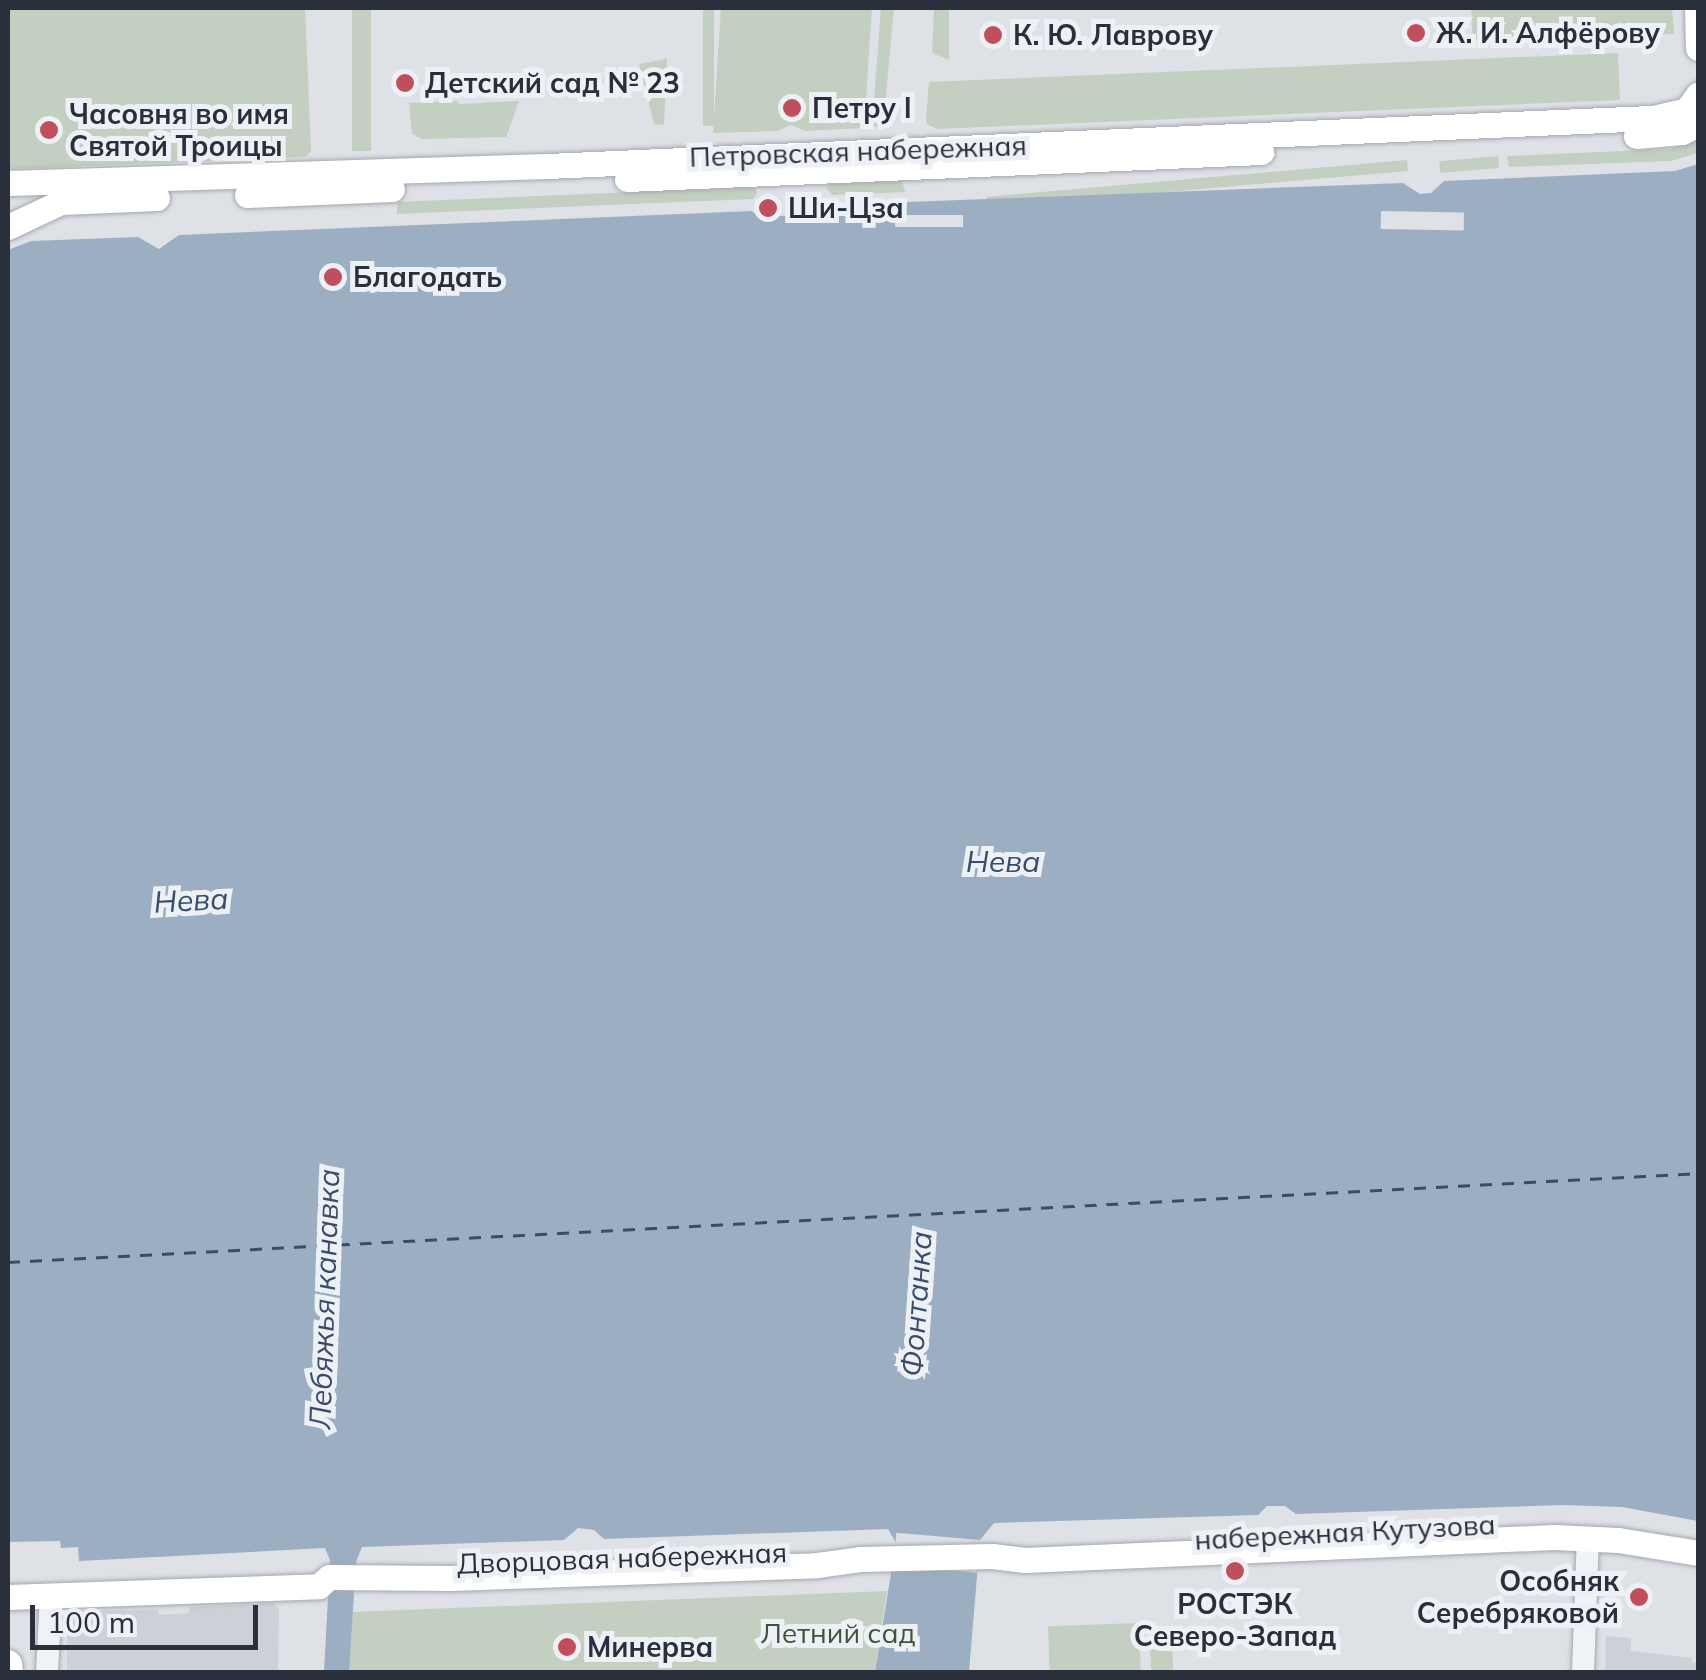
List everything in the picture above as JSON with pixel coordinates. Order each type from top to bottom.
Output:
[{"type":"main road","points":[[1696,8],[1698,48]]},
{"type":"main road","name":"Петровская набережная","points":[[8,226],[42,194],[547,166],[1653,118],[1687,110],[1698,94]]},
{"type":"main road","name":"Петровская набережная","points":[[8,183],[61,202],[1664,135],[1698,124]]},
{"type":"main road","name":"набережная Кутузова","points":[[986,1556],[1026,1546],[1552,1522],[1619,1525],[1698,1539]]},
{"type":"main road","name":"набережная Кутузова","points":[[986,1556],[1026,1560],[1588,1538],[1698,1554]]},
{"type":"main road","name":"Дворцовая набережная","points":[[8,1580],[318,1569],[342,1576],[451,1578],[986,1556]]},
{"type":"main road","name":"Дворцовая набережная","points":[[8,1597],[319,1586],[342,1576]]},
{"type":"main road","points":[[8,1664],[8,1672]]},
{"type":"street","points":[[1583,1672],[1588,1538]]},
{"type":"street","points":[[47,1672],[50,1596]]},
{"type":"shaded area","points":[[273,1603],[279,1609],[278,1672],[67,1672],[67,1611],[158,1610],[159,1615],[187,1613],[191,1607]]},
{"type":"shaded area","points":[[1606,1636],[1631,1638],[1631,1651],[1692,1658],[1692,1663],[1698,1663],[1698,1672],[1605,1672]]},
{"type":"green space","points":[[8,8],[305,8],[311,151],[305,157],[10,169]]},
{"type":"green space","points":[[352,8],[371,8],[371,151],[352,151]]},
{"type":"green space","points":[[703,8],[714,8],[714,126],[703,126]]},
{"type":"green space","points":[[721,8],[872,8],[864,128],[805,131],[791,125],[777,131],[713,133]]},
{"type":"green space","points":[[881,8],[894,8],[883,127],[872,126]]},
{"type":"green space","points":[[934,8],[949,8],[949,60],[932,53]]},
{"type":"green space","points":[[1471,8],[1672,8],[1674,34],[1473,42]]},
{"type":"green space","points":[[1618,53],[1620,100],[937,129],[927,124],[926,118],[929,82]]},
{"type":"green space","points":[[667,59],[664,125],[654,124],[639,64]]},
{"type":"green space","points":[[519,101],[506,137],[422,139],[412,134],[409,103]]},
{"type":"green space","points":[[1698,140],[1698,153],[1671,161],[1509,167],[1507,156],[1670,149]]},
{"type":"green space","points":[[1498,156],[1499,168],[1440,173],[1439,161]]},
{"type":"green space","points":[[1407,160],[1408,171],[988,208],[987,197]]},
{"type":"green space","points":[[902,181],[905,192],[833,195],[826,188],[829,184]]},
{"type":"green space","points":[[754,187],[757,193],[753,199],[397,214],[397,202]]},
{"type":"green space","name":"Летний сад","points":[[887,1591],[875,1672],[349,1672],[352,1612]]},
{"type":"green space","points":[[1139,1623],[1141,1672],[1050,1672],[1048,1626]]},
{"type":"green space","points":[[1172,1639],[1173,1672],[1151,1672],[1150,1640]]},
{"type":"water","name":"Нева","points":[[1698,164],[1698,1521],[1622,1507],[1563,1505],[1296,1514],[1285,1506],[1267,1506],[1258,1515],[994,1523],[980,1540],[969,1672],[875,1672],[896,1543],[888,1529],[604,1539],[594,1530],[578,1528],[564,1540],[362,1547],[356,1562],[349,1672],[324,1672],[330,1560],[325,1548],[79,1561],[78,1547],[61,1548],[60,1541],[8,1542],[8,250],[31,241],[138,237],[159,249],[179,235],[752,211],[759,217],[827,214],[832,205],[1403,183],[1420,194],[1431,193],[1444,181],[1675,171]]},
{"type":"pier","points":[[1381,211],[1464,212],[1464,230],[1381,229]]},
{"type":"pier","points":[[895,215],[963,215],[963,227],[895,227]]},
{"type":"pier","points":[[896,1533],[980,1540],[977,1573],[893,1566]]},
{"type":"ferry route","points":[[8,1262],[1698,1173]]},
{"type":"place","name":"Ж. И. Алфёрову","points":[[1416,33]]},
{"type":"place","name":"К. Ю. Лаврову","points":[[993,35]]},
{"type":"place","name":"Детский сад № 23","points":[[405,83]]},
{"type":"place","name":"Петру I","points":[[792,108]]},
{"type":"place","name":"Часовня во имя Святой Троицы","points":[[49,130]]},
{"type":"place","name":"Ши-Цза","points":[[768,208]]},
{"type":"place","name":"Благодать","points":[[333,277]]},
{"type":"place","name":"РОСТЭК Северо-Запад","points":[[1235,1571]]},
{"type":"place","name":"Особняк Серебряковой","points":[[1639,1597]]},
{"type":"place","name":"Минерва","points":[[567,1647]]},
{"type":"water label","name":"Лебяжья канавка","points":[[324,1299]]},
{"type":"water label","name":"Фонтанка","points":[[916,1304]]}]
